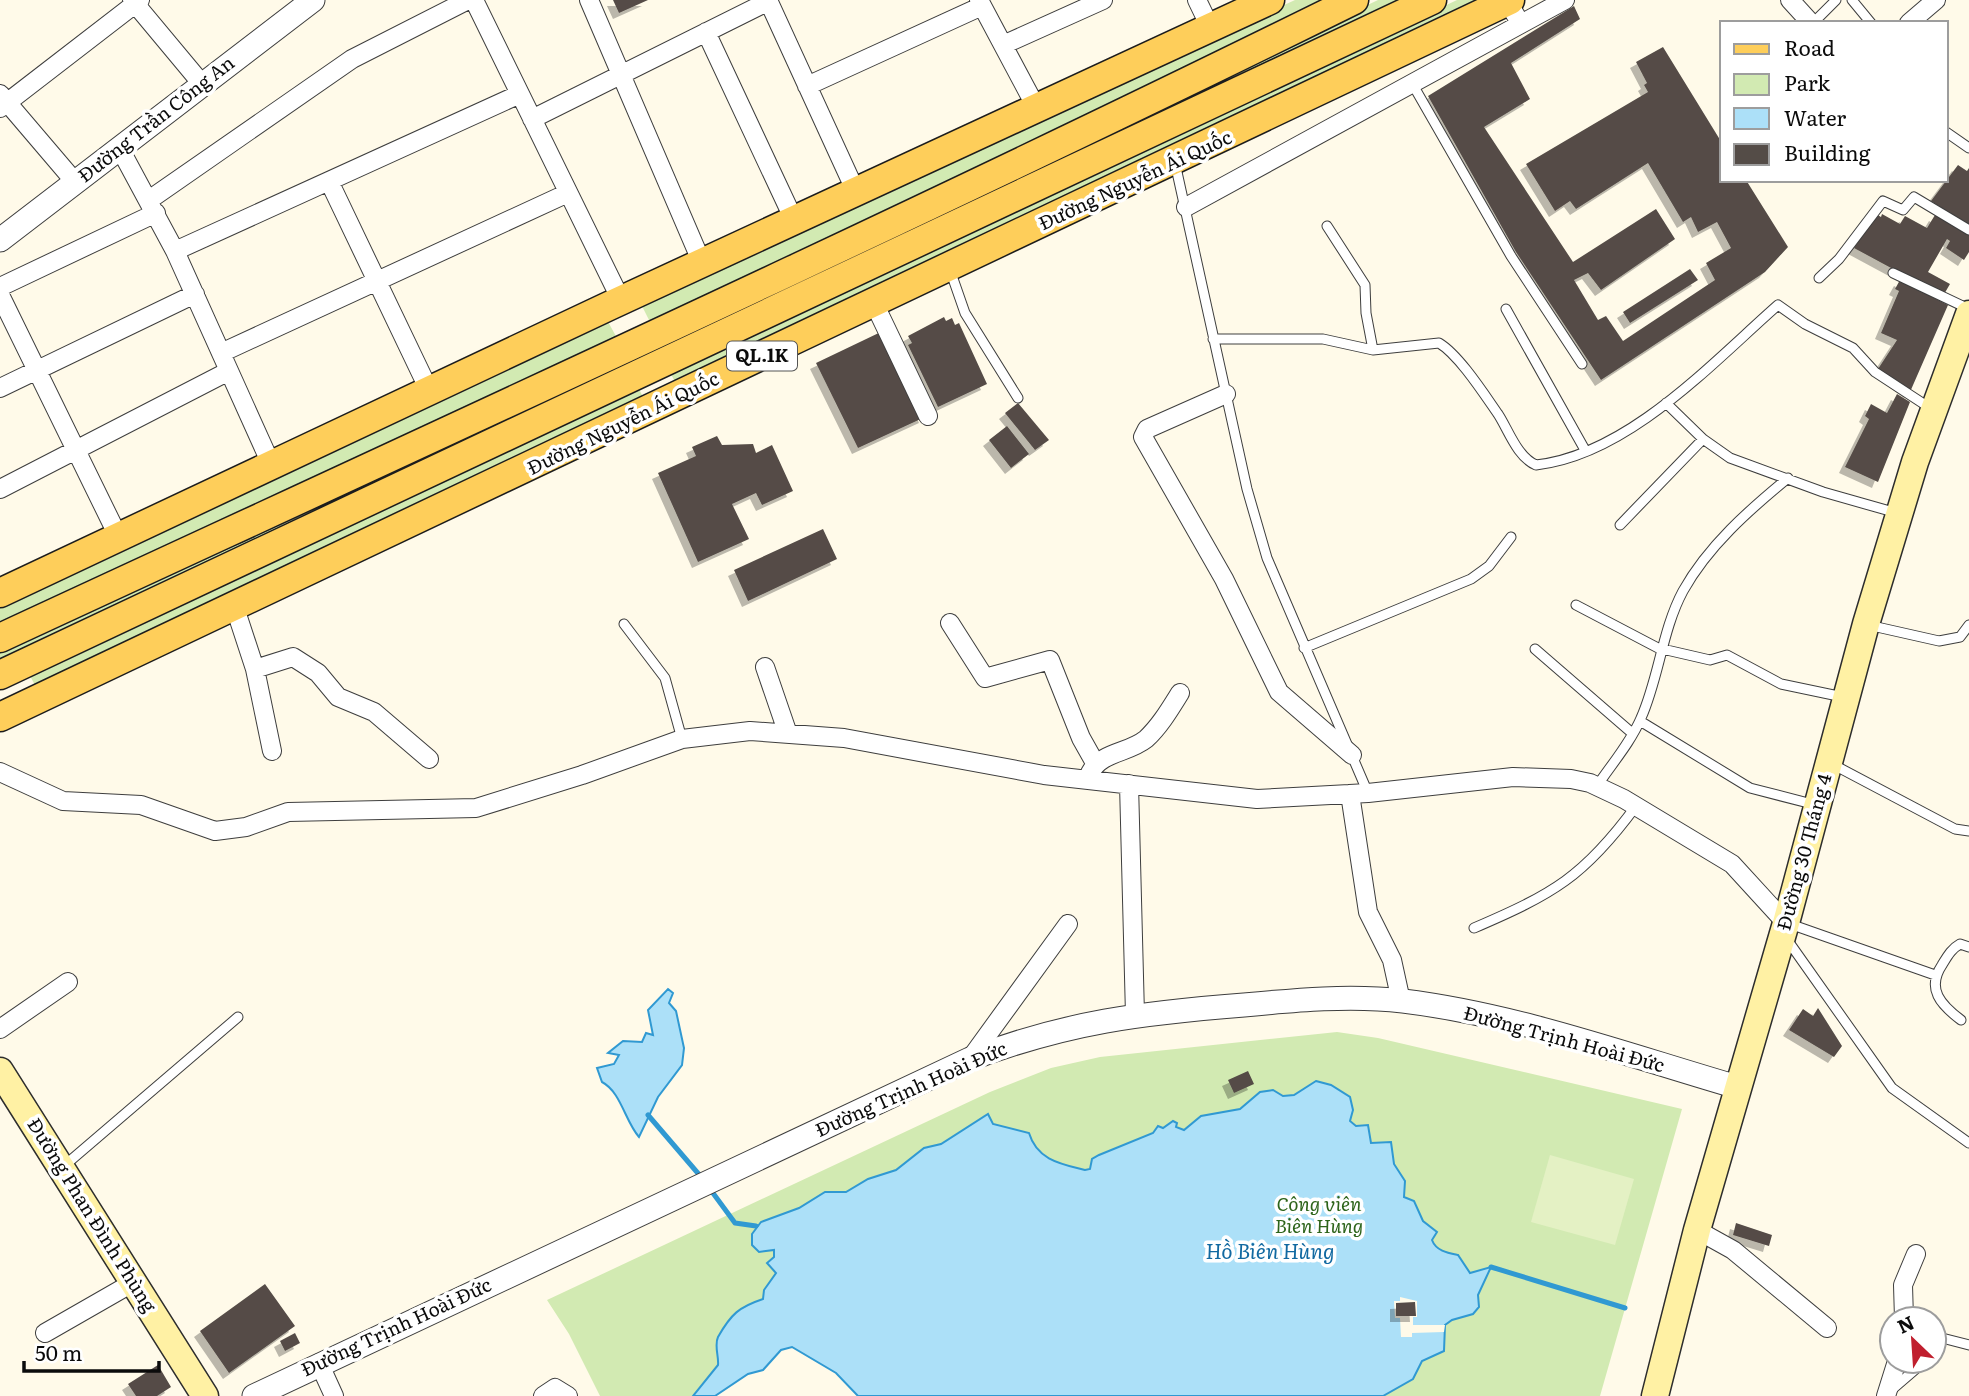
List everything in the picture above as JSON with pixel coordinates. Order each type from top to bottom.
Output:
[{"type":"main road","points":[[0,593],[621,300],[1270,0]]},
{"type":"main road","points":[[0,638],[639,342],[1196,79],[1354,0]]},
{"type":"main road","name":"Đường Nguyễn Ái Quốc","points":[[0,675],[1432,0]]},
{"type":"main road","name":"Đường Nguyễn Ái Quốc","points":[[0,718],[949,267],[1511,6]]},
{"type":"main road","points":[[621,300],[666,401]]},
{"type":"main road","name":"Đường 30 Tháng 4","points":[[1655,1396],[1697,1230],[1784,928],[1866,624],[1932,410],[1969,311]]},
{"type":"main road","name":"Đường Phan Đình Phùng","points":[[0,1071],[205,1396]]},
{"type":"street","name":"Đường Trần Công An","points":[[0,240],[313,0]]},
{"type":"street","points":[[0,287],[153,206],[352,59],[468,0]]},
{"type":"street","points":[[474,0],[621,300]]},
{"type":"street","points":[[589,0],[702,263]]},
{"type":"street","points":[[1003,45],[1103,0]]},
{"type":"street","points":[[1197,0],[1211,29]]},
{"type":"street","points":[[1186,207],[1413,85],[1511,6],[1565,0]]},
{"type":"street","points":[[1790,0],[1810,21]]},
{"type":"street","points":[[1911,21],[1936,0]]},
{"type":"street","points":[[75,182],[2,101],[135,1],[202,84]]},
{"type":"street","points":[[532,119],[768,1],[856,192]]},
{"type":"street","points":[[807,86],[980,3],[1037,109]]},
{"type":"street","points":[[706,32],[794,220]]},
{"type":"street","points":[[175,251],[520,94]]},
{"type":"street","points":[[119,147],[175,251],[271,464]]},
{"type":"street","points":[[329,181],[429,390]]},
{"type":"street","points":[[221,353],[568,193]]},
{"type":"street","points":[[0,388],[195,294]]},
{"type":"street","points":[[0,295],[78,449],[118,536]]},
{"type":"street","points":[[874,303],[928,416]]},
{"type":"street","points":[[0,489],[229,371]]},
{"type":"street","points":[[1226,394],[1147,429],[1143,437],[1224,579],[1279,692],[1352,755]]},
{"type":"street","points":[[235,608],[255,668],[272,751]]},
{"type":"street","points":[[950,623],[985,678],[1050,660],[1081,738],[1095,763]]},
{"type":"street","points":[[255,668],[293,657],[318,673],[338,697],[374,712],[429,759]]},
{"type":"street","points":[[765,667],[788,734]]},
{"type":"street","points":[[1086,779],[1095,763],[1145,739],[1180,693]]},
{"type":"street","points":[[0,772],[63,801],[141,805],[215,831],[246,827],[288,813],[476,808],[582,775],[682,739],[750,731],[844,738],[1086,779],[1257,799],[1359,794],[1513,778],[1571,779],[1597,786],[1636,806],[1732,864],[1784,928]]},
{"type":"street","points":[[1129,785],[1135,1015]]},
{"type":"street","points":[[1359,794],[1368,912],[1392,960],[1401,1001]]},
{"type":"street","points":[[970,1059],[1068,924]]},
{"type":"street","points":[[0,1029],[68,982]]},
{"type":"street","name":"Đường Trịnh Hoài Đức","points":[[254,1396],[319,1363],[970,1059],[1056,1030],[1135,1015],[1314,999],[1401,1001],[1508,1021],[1737,1087]]},
{"type":"street","points":[[1697,1230],[1733,1250],[1827,1328]]},
{"type":"street","points":[[1903,1305],[1903,1285],[1916,1254]]},
{"type":"street","points":[[45,1333],[134,1282]]},
{"type":"street","points":[[319,1363],[334,1396]]},
{"type":"street","points":[[1885,1396],[1893,1375]]},
{"type":"street","points":[[543,1396],[555,1388],[568,1396]]},
{"type":"lane","points":[[1814,21],[1836,0]]},
{"type":"lane","points":[[1852,0],[1869,21]]},
{"type":"lane","points":[[1413,85],[1511,256],[1582,364]]},
{"type":"lane","points":[[1948,133],[1969,148]]},
{"type":"lane","points":[[1175,162],[1213,340],[1267,558],[1352,755],[1359,794]]},
{"type":"lane","points":[[1819,278],[1842,256],[1883,201],[1903,210],[1911,197],[1916,197],[1969,230]]},
{"type":"lane","points":[[1327,226],[1365,285],[1366,313],[1373,351]]},
{"type":"lane","points":[[949,267],[965,313],[1018,398]]},
{"type":"lane","points":[[1893,273],[1969,311]]},
{"type":"lane","points":[[1213,340],[1323,339],[1373,351],[1432,342],[1444,346],[1497,412],[1525,458],[1532,464],[1545,464],[1627,433],[1666,403],[1779,305],[1805,324],[1853,348],[1875,372],[1932,410]]},
{"type":"lane","points":[[1507,309],[1585,450]]},
{"type":"lane","points":[[1666,403],[1703,439],[1730,457],[1823,492],[1899,514]]},
{"type":"lane","points":[[1620,525],[1703,439]]},
{"type":"lane","points":[[1597,786],[1640,721],[1679,599],[1701,563],[1749,510],[1788,478]]},
{"type":"lane","points":[[1304,648],[1471,579],[1489,566],[1511,537]]},
{"type":"lane","points":[[1576,605],[1647,644],[1710,660],[1727,655],[1781,684],[1845,697]]},
{"type":"lane","points":[[624,624],[665,678],[682,739]]},
{"type":"lane","points":[[1866,624],[1939,641],[1955,640],[1968,630]]},
{"type":"lane","points":[[1535,649],[1632,733]]},
{"type":"lane","points":[[1640,721],[1750,788],[1816,805]]},
{"type":"lane","points":[[1827,762],[1955,829],[1969,831]]},
{"type":"lane","points":[[1474,928],[1564,884],[1597,856],[1636,806]]},
{"type":"lane","points":[[1784,928],[1935,975]]},
{"type":"lane","points":[[1784,928],[1892,1088],[1969,1143]]},
{"type":"lane","points":[[1961,1020],[1946,1008],[1934,989],[1935,975],[1952,948],[1960,944],[1969,947]]},
{"type":"lane","points":[[62,1168],[238,1017]]},
{"type":"lane","points":[[1948,1340],[1969,1345]]},
{"type":"lane","points":[[1885,1396],[1909,1375]]},
{"type":"green space","points":[[1295,0],[1331,0],[651,324],[640,302]]},
{"type":"green space","points":[[1378,0],[1408,0],[663,353],[659,343]]},
{"type":"green space","points":[[1457,0],[1484,0],[676,384],[670,372]]},
{"type":"green space","points":[[606,318],[618,340],[0,627],[0,604]]},
{"type":"green space","points":[[624,359],[629,369],[0,662],[0,650]]},
{"type":"green space","points":[[638,387],[644,399],[37,689],[28,672]]},
{"type":"green space","name":"Công viên Biên Hùng","points":[[1337,1032],[1378,1038],[1682,1109],[1600,1396],[858,1396],[836,1373],[792,1347],[781,1350],[763,1370],[748,1374],[715,1396],[600,1396],[569,1334],[547,1300],[990,1092],[1051,1068],[1100,1057]]},
{"type":"green space","points":[[1550,1155],[1634,1179],[1615,1245],[1531,1222]]},
{"type":"water","points":[[668,989],[673,993],[669,1003],[676,1011],[684,1048],[682,1065],[658,1097],[639,1137],[614,1093],[602,1082],[597,1068],[614,1064],[619,1055],[608,1053],[623,1041],[642,1042],[646,1033],[653,1035],[648,1010]]},
{"type":"water","name":"Hồ Biên Hùng","points":[[1316,1081],[1331,1085],[1350,1097],[1353,1110],[1350,1121],[1356,1126],[1368,1125],[1371,1143],[1391,1142],[1394,1164],[1405,1181],[1404,1197],[1414,1201],[1423,1221],[1437,1232],[1432,1240],[1436,1247],[1458,1255],[1470,1273],[1491,1267],[1478,1295],[1479,1307],[1473,1314],[1445,1325],[1444,1351],[1422,1361],[1413,1379],[1383,1396],[858,1396],[836,1373],[792,1347],[781,1350],[763,1370],[748,1374],[715,1396],[693,1396],[718,1365],[717,1340],[723,1329],[736,1312],[763,1299],[764,1290],[776,1273],[767,1263],[774,1257],[774,1250],[759,1252],[752,1245],[752,1234],[761,1222],[799,1208],[825,1192],[846,1192],[868,1179],[896,1170],[924,1148],[941,1144],[988,1114],[993,1124],[1029,1133],[1044,1155],[1085,1170],[1090,1169],[1092,1159],[1153,1133],[1158,1126],[1163,1128],[1173,1121],[1177,1123],[1176,1127],[1184,1130],[1201,1116],[1240,1109],[1260,1092],[1273,1090],[1283,1096],[1294,1095]]},
{"type":"pier","points":[[1400,1297],[1417,1301],[1417,1317],[1413,1317],[1413,1325],[1445,1325],[1444,1332],[1412,1333],[1412,1337],[1401,1337],[1400,1318],[1395,1318],[1394,1301],[1400,1301]]},
{"type":"building","points":[[613,0],[648,0],[619,13]]},
{"type":"building","points":[[1574,6],[1580,19],[1511,63],[1530,99],[1484,127],[1573,262],[1656,209],[1675,239],[1601,290],[1588,273],[1574,280],[1598,320],[1606,316],[1623,341],[1715,280],[1706,263],[1731,248],[1717,222],[1698,232],[1691,217],[1683,222],[1648,163],[1576,209],[1570,201],[1555,211],[1526,164],[1648,92],[1644,85],[1647,83],[1636,62],[1663,47],[1720,140],[1720,182],[1747,182],[1788,247],[1765,272],[1601,380],[1516,252],[1428,96]]},
{"type":"building","points":[[1958,165],[1967,171],[1969,168],[1969,226],[1931,201],[1948,182]]},
{"type":"building","points":[[1876,214],[1881,217],[1882,214],[1900,224],[1905,216],[1927,228],[1935,215],[1969,235],[1969,252],[1964,260],[1946,248],[1950,241],[1947,239],[1928,272],[1950,284],[1943,296],[1854,248]]},
{"type":"building","points":[[1690,269],[1698,280],[1630,323],[1623,312]]},
{"type":"building","points":[[1900,280],[1948,305],[1910,392],[1878,369],[1897,340],[1881,333],[1899,291],[1895,289]]},
{"type":"building","points":[[944,317],[946,321],[952,318],[955,325],[959,323],[987,384],[938,407],[908,345],[912,343],[908,336]]},
{"type":"building","points":[[885,330],[925,417],[858,448],[816,363]]},
{"type":"building","points":[[1897,394],[1910,402],[1878,482],[1845,467],[1869,419],[1865,416],[1871,404],[1887,413]]},
{"type":"building","points":[[1018,403],[1049,440],[1035,450],[1005,413]]},
{"type":"building","points":[[1007,426],[1029,454],[1011,468],[989,440]]},
{"type":"building","points":[[717,436],[722,445],[753,444],[756,453],[772,445],[793,491],[762,505],[756,493],[732,504],[749,539],[698,562],[658,473],[696,456],[692,447]]},
{"type":"building","points":[[823,529],[837,559],[748,601],[734,570]]},
{"type":"building","points":[[1818,1008],[1842,1046],[1834,1057],[1789,1030],[1803,1009],[1813,1016]]},
{"type":"building","points":[[1248,1071],[1254,1084],[1234,1093],[1228,1080]]},
{"type":"building","points":[[1736,1223],[1772,1235],[1769,1246],[1733,1235]]},
{"type":"building","points":[[265,1284],[295,1326],[229,1373],[200,1331]]},
{"type":"building","points":[[1415,1302],[1416,1316],[1396,1316],[1396,1303]]},
{"type":"building","points":[[295,1333],[300,1343],[285,1351],[280,1341]]},
{"type":"building","points":[[158,1365],[171,1387],[157,1396],[136,1396],[128,1384]]},
{"type":"waterway","points":[[648,1115],[702,1178]]},
{"type":"waterway","points":[[710,1189],[735,1223],[756,1226]]},
{"type":"waterway","points":[[1491,1267],[1625,1308]]}]
